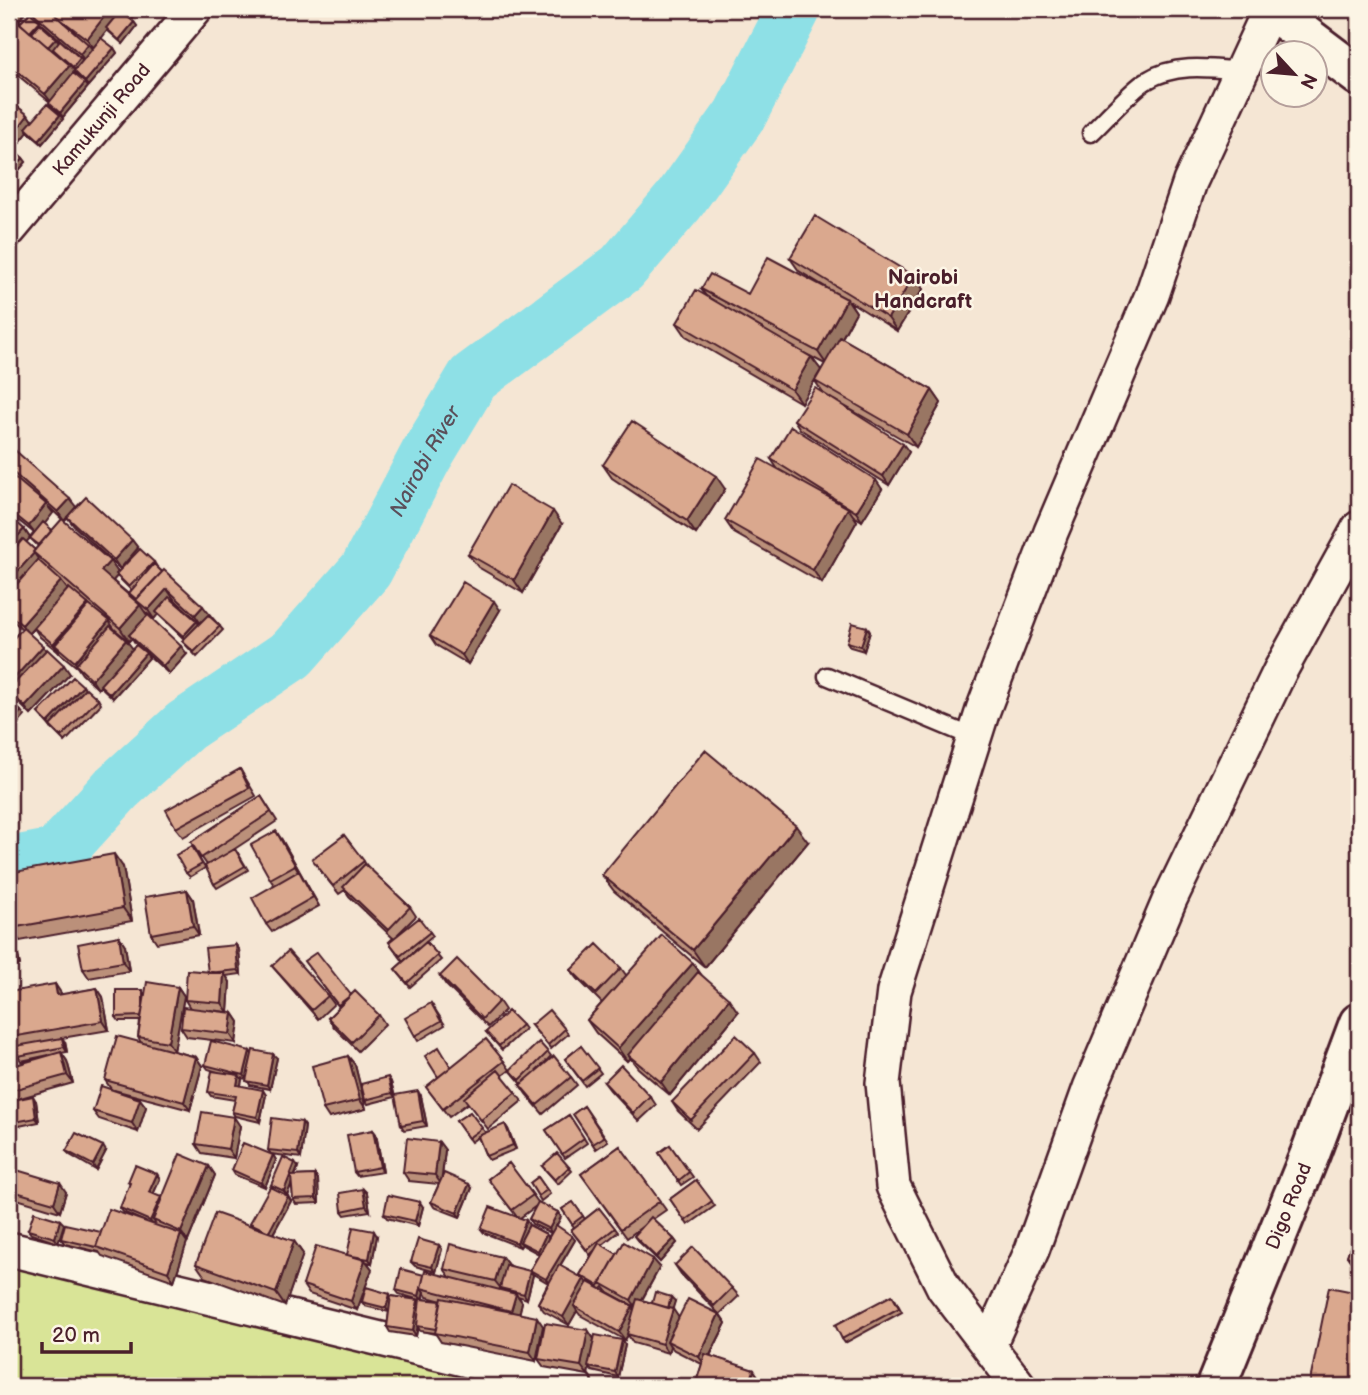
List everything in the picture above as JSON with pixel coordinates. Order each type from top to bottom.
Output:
[{"type":"main road","points":[[1270,9],[1359,76]]},
{"type":"main road","name":"Digo Road","points":[[1216,1386],[1310,1154],[1359,1023]]},
{"type":"street","name":"Kamukunji Road","points":[[9,230],[195,9]]},
{"type":"street","points":[[1019,1386],[944,1288],[893,1186],[883,1083],[894,991],[975,738],[1051,532],[1152,295],[1191,182],[1270,9]]},
{"type":"street","points":[[989,1345],[1032,1250],[1090,1088],[1170,899],[1280,671],[1359,528]]},
{"type":"street","points":[[9,1249],[575,1386]]},
{"type":"lane","points":[[1091,133],[1145,81],[1175,69],[1202,67],[1241,71]]},
{"type":"lane","points":[[828,676],[975,738]]},
{"type":"green space","points":[[9,1262],[522,1386],[9,1386]]},
{"type":"building","points":[[9,9],[15,9],[12,12],[18,18],[9,28]]},
{"type":"building","points":[[29,9],[110,9],[87,39],[55,15],[88,44],[80,54]]},
{"type":"building","points":[[120,11],[134,22],[119,40],[106,28]]},
{"type":"building","points":[[30,13],[40,21],[30,32],[20,23]]},
{"type":"building","points":[[17,21],[70,65],[45,94],[9,64],[9,31]]},
{"type":"building","points":[[40,24],[56,38],[48,47],[32,33]]},
{"type":"building","points":[[101,38],[114,48],[85,82],[74,71]]},
{"type":"building","points":[[60,40],[80,58],[73,67],[53,49]]},
{"type":"building","points":[[73,73],[85,83],[60,113],[49,103]]},
{"type":"building","points":[[9,100],[28,115],[9,140]]},
{"type":"building","points":[[47,104],[60,115],[39,140],[26,128]]},
{"type":"building","points":[[13,149],[23,158],[11,172],[9,154]]},
{"type":"building","points":[[815,216],[914,276],[888,318],[790,258]]},
{"type":"building","points":[[768,257],[847,299],[818,352],[701,289],[710,274],[748,294]]},
{"type":"building","points":[[696,290],[811,357],[792,390],[677,323]]},
{"type":"building","points":[[840,337],[932,390],[907,434],[815,381]]},
{"type":"building","points":[[815,388],[903,444],[883,476],[794,420]]},
{"type":"building","points":[[632,421],[716,476],[687,521],[603,465]]},
{"type":"building","points":[[791,426],[876,480],[856,512],[771,459]]},
{"type":"building","points":[[9,445],[70,499],[58,512],[9,469]]},
{"type":"building","points":[[760,459],[848,508],[813,570],[725,520]]},
{"type":"building","points":[[9,473],[46,504],[29,526],[9,510]]},
{"type":"building","points":[[508,485],[553,511],[514,580],[468,554]]},
{"type":"building","points":[[86,497],[132,540],[114,560],[67,517]]},
{"type":"building","points":[[9,516],[24,529],[9,546]]},
{"type":"building","points":[[62,519],[110,561],[101,571],[140,605],[120,628],[33,552]]},
{"type":"building","points":[[43,522],[52,530],[39,545],[30,538]]},
{"type":"building","points":[[23,539],[35,550],[34,553],[9,581],[9,555]]},
{"type":"building","points":[[140,549],[154,562],[129,587],[116,574]]},
{"type":"building","points":[[38,560],[61,581],[22,625],[9,614],[9,593]]},
{"type":"building","points":[[154,564],[162,572],[136,599],[129,593]]},
{"type":"building","points":[[164,570],[203,606],[195,615],[167,589],[148,610],[136,600]]},
{"type":"building","points":[[463,582],[494,601],[462,655],[430,636]]},
{"type":"building","points":[[69,588],[88,604],[53,644],[34,628]]},
{"type":"building","points":[[169,597],[197,621],[183,636],[156,612]]},
{"type":"building","points":[[89,605],[109,621],[75,662],[55,645]]},
{"type":"building","points":[[148,615],[181,646],[163,666],[129,635]]},
{"type":"building","points":[[208,615],[220,626],[194,652],[182,641]]},
{"type":"building","points":[[852,623],[867,627],[861,646],[847,642]]},
{"type":"building","points":[[110,626],[126,640],[92,680],[76,665]]},
{"type":"building","points":[[23,628],[43,646],[9,684],[9,643]]},
{"type":"building","points":[[136,645],[146,653],[110,694],[100,685]]},
{"type":"building","points":[[47,649],[64,665],[25,707],[9,689]]},
{"type":"building","points":[[73,677],[83,686],[48,723],[38,713]]},
{"type":"building","points":[[86,688],[98,699],[61,737],[50,726]]},
{"type":"building","points":[[11,701],[21,711],[9,726],[9,704]]},
{"type":"building","points":[[705,750],[796,826],[693,950],[602,875]]},
{"type":"building","points":[[240,769],[249,788],[176,828],[166,810]]},
{"type":"building","points":[[261,796],[271,812],[201,858],[191,842]]},
{"type":"building","points":[[276,831],[295,865],[270,879],[251,845]]},
{"type":"building","points":[[344,835],[364,861],[333,886],[312,859]]},
{"type":"building","points":[[192,846],[202,864],[186,873],[176,855]]},
{"type":"building","points":[[235,849],[245,866],[214,884],[205,866]]},
{"type":"building","points":[[114,854],[123,908],[11,928],[9,873]]},
{"type":"building","points":[[365,864],[410,907],[388,930],[343,887]]},
{"type":"building","points":[[299,871],[313,897],[266,924],[252,898]]},
{"type":"building","points":[[187,890],[193,926],[151,934],[145,897]]},
{"type":"building","points":[[419,918],[430,932],[400,956],[389,942]]},
{"type":"building","points":[[9,934],[14,956],[9,958]]},
{"type":"building","points":[[662,935],[693,963],[618,1048],[587,1020]]},
{"type":"building","points":[[119,936],[123,962],[83,969],[78,944]]},
{"type":"building","points":[[426,942],[438,955],[407,983],[395,969]]},
{"type":"building","points":[[597,944],[621,968],[596,994],[571,970]]},
{"type":"building","points":[[236,945],[238,970],[208,973],[205,948]]},
{"type":"building","points":[[288,951],[328,996],[312,1010],[272,966]]},
{"type":"building","points":[[317,952],[351,995],[338,1005],[304,961]]},
{"type":"building","points":[[457,959],[499,1001],[482,1019],[440,976]]},
{"type":"building","points":[[187,970],[224,973],[222,1003],[185,1000]]},
{"type":"building","points":[[698,972],[729,999],[661,1082],[628,1055]]},
{"type":"building","points":[[147,982],[178,987],[168,1042],[138,1037]]},
{"type":"building","points":[[55,984],[57,995],[97,988],[103,1021],[11,1037],[9,992]]},
{"type":"building","points":[[116,990],[143,990],[141,1016],[116,1017]]},
{"type":"building","points":[[355,991],[379,1015],[352,1042],[328,1018]]},
{"type":"building","points":[[431,1003],[441,1021],[415,1036],[405,1018]]},
{"type":"building","points":[[183,1007],[233,1013],[230,1034],[181,1028]]},
{"type":"building","points":[[549,1010],[565,1029],[548,1045],[531,1025]]},
{"type":"building","points":[[508,1011],[522,1025],[499,1046],[486,1032]]},
{"type":"building","points":[[736,1035],[755,1053],[691,1120],[672,1102]]},
{"type":"building","points":[[117,1036],[196,1057],[184,1102],[105,1080]]},
{"type":"building","points":[[62,1038],[64,1047],[18,1056],[16,1046]]},
{"type":"building","points":[[486,1039],[504,1061],[443,1109],[426,1087]]},
{"type":"building","points":[[211,1041],[250,1051],[244,1075],[205,1065]]},
{"type":"building","points":[[539,1042],[548,1052],[520,1080],[510,1070]]},
{"type":"building","points":[[581,1046],[598,1068],[582,1081],[565,1059]]},
{"type":"building","points":[[439,1047],[451,1067],[438,1077],[425,1056]]},
{"type":"building","points":[[253,1050],[273,1054],[267,1085],[246,1081]]},
{"type":"building","points":[[61,1052],[67,1075],[9,1091],[9,1067]]},
{"type":"building","points":[[348,1056],[360,1100],[323,1109],[312,1066]]},
{"type":"building","points":[[554,1056],[571,1077],[537,1105],[520,1085]]},
{"type":"building","points":[[621,1065],[650,1096],[633,1113],[604,1082]]},
{"type":"building","points":[[498,1070],[516,1092],[481,1120],[464,1098]]},
{"type":"building","points":[[212,1071],[239,1075],[237,1085],[263,1090],[257,1117],[232,1112],[236,1096],[208,1092]]},
{"type":"building","points":[[388,1077],[392,1093],[365,1100],[361,1084]]},
{"type":"building","points":[[101,1086],[140,1099],[132,1123],[93,1111]]},
{"type":"building","points":[[418,1091],[423,1121],[401,1125],[395,1095]]},
{"type":"building","points":[[33,1096],[36,1118],[9,1123],[9,1101]]},
{"type":"building","points":[[584,1106],[604,1137],[593,1144],[573,1114]]},
{"type":"building","points":[[202,1112],[234,1117],[228,1149],[196,1144]]},
{"type":"building","points":[[470,1112],[482,1128],[468,1138],[456,1121]]},
{"type":"building","points":[[569,1115],[584,1138],[562,1154],[546,1130]]},
{"type":"building","points":[[272,1118],[302,1122],[298,1153],[268,1150]]},
{"type":"building","points":[[505,1124],[513,1145],[486,1156],[478,1136]]},
{"type":"building","points":[[373,1130],[380,1167],[354,1172],[347,1135]]},
{"type":"building","points":[[76,1133],[103,1146],[93,1165],[66,1151]]},
{"type":"building","points":[[407,1138],[439,1142],[435,1175],[403,1172]]},
{"type":"building","points":[[243,1143],[273,1155],[261,1183],[232,1170]]},
{"type":"building","points":[[9,1144],[13,1144],[10,1171],[9,1171]]},
{"type":"building","points":[[670,1145],[689,1172],[678,1181],[659,1153]]},
{"type":"building","points":[[620,1146],[660,1201],[621,1229],[581,1174]]},
{"type":"building","points":[[557,1153],[569,1167],[555,1180],[542,1166]]},
{"type":"building","points":[[180,1154],[209,1166],[181,1232],[153,1220]]},
{"type":"building","points":[[283,1157],[295,1163],[284,1191],[271,1185]]},
{"type":"building","points":[[509,1163],[533,1195],[512,1210],[488,1179]]},
{"type":"building","points":[[135,1165],[157,1174],[149,1192],[161,1197],[150,1221],[120,1208]]},
{"type":"building","points":[[10,1168],[60,1183],[54,1203],[9,1190]]},
{"type":"building","points":[[444,1173],[469,1184],[457,1213],[431,1202]]},
{"type":"building","points":[[315,1175],[316,1198],[293,1199],[291,1176]]},
{"type":"building","points":[[538,1177],[547,1190],[538,1196],[530,1183]]},
{"type":"building","points":[[696,1180],[712,1201],[685,1221],[670,1199]]},
{"type":"building","points":[[270,1187],[288,1196],[269,1232],[250,1223]]},
{"type":"building","points":[[363,1189],[366,1206],[342,1211],[340,1193]]},
{"type":"building","points":[[388,1195],[420,1202],[415,1221],[384,1214]]},
{"type":"building","points":[[538,1202],[558,1212],[549,1229],[529,1219]]},
{"type":"building","points":[[573,1202],[583,1216],[572,1224],[562,1209]]},
{"type":"building","points":[[490,1207],[526,1220],[517,1243],[481,1229]]},
{"type":"building","points":[[599,1208],[615,1228],[587,1250],[571,1230]]},
{"type":"building","points":[[109,1209],[181,1234],[168,1272],[96,1247]]},
{"type":"building","points":[[34,1212],[60,1220],[55,1238],[28,1230]]},
{"type":"building","points":[[215,1213],[294,1241],[276,1293],[196,1264]]},
{"type":"building","points":[[651,1217],[674,1239],[656,1257],[634,1236]]},
{"type":"building","points":[[1359,1221],[1359,1261],[1347,1256]]},
{"type":"building","points":[[65,1224],[101,1232],[96,1247],[61,1239]]},
{"type":"building","points":[[529,1225],[546,1234],[538,1251],[520,1242]]},
{"type":"building","points":[[556,1225],[572,1236],[546,1279],[530,1270]]},
{"type":"building","points":[[353,1227],[374,1231],[369,1259],[347,1255]]},
{"type":"building","points":[[418,1239],[439,1245],[432,1267],[411,1262]]},
{"type":"building","points":[[624,1242],[653,1259],[631,1300],[601,1283]]},
{"type":"building","points":[[599,1243],[617,1254],[599,1286],[580,1275]]},
{"type":"building","points":[[450,1244],[502,1257],[495,1281],[444,1269]]},
{"type":"building","points":[[316,1246],[365,1260],[351,1301],[303,1285]]},
{"type":"building","points":[[693,1247],[732,1288],[714,1306],[675,1265]]},
{"type":"building","points":[[506,1265],[530,1271],[524,1294],[500,1288]]},
{"type":"building","points":[[559,1265],[584,1279],[563,1317],[538,1303]]},
{"type":"building","points":[[401,1269],[424,1275],[419,1296],[396,1290]]},
{"type":"building","points":[[425,1271],[516,1294],[511,1311],[421,1288]]},
{"type":"building","points":[[588,1282],[633,1306],[619,1332],[574,1306]]},
{"type":"building","points":[[366,1287],[390,1294],[386,1308],[362,1302]]},
{"type":"building","points":[[1329,1287],[1359,1293],[1359,1386],[1309,1386]]},
{"type":"building","points":[[655,1292],[671,1297],[668,1308],[652,1303]]},
{"type":"building","points":[[892,1295],[899,1308],[842,1339],[835,1325]]},
{"type":"building","points":[[391,1296],[418,1300],[413,1331],[387,1327]]},
{"type":"building","points":[[442,1298],[537,1317],[530,1352],[435,1333]]},
{"type":"building","points":[[420,1299],[441,1301],[436,1329],[417,1326]]},
{"type":"building","points":[[637,1299],[673,1309],[662,1344],[627,1334]]},
{"type":"building","points":[[688,1299],[719,1314],[699,1357],[667,1341]]},
{"type":"building","points":[[545,1323],[588,1330],[581,1366],[538,1359]]},
{"type":"building","points":[[595,1335],[622,1340],[615,1372],[588,1367]]},
{"type":"building","points":[[705,1354],[754,1370],[749,1386],[695,1386]]},
{"type":"waterway","name":"Nairobi River","points":[[9,864],[56,855],[117,788],[185,726],[292,654],[366,570],[426,456],[473,378],[622,268],[679,201],[740,115],[794,9]]},
{"type":"district","name":"Nairobi Handcraft","points":[[923,289]]}]
